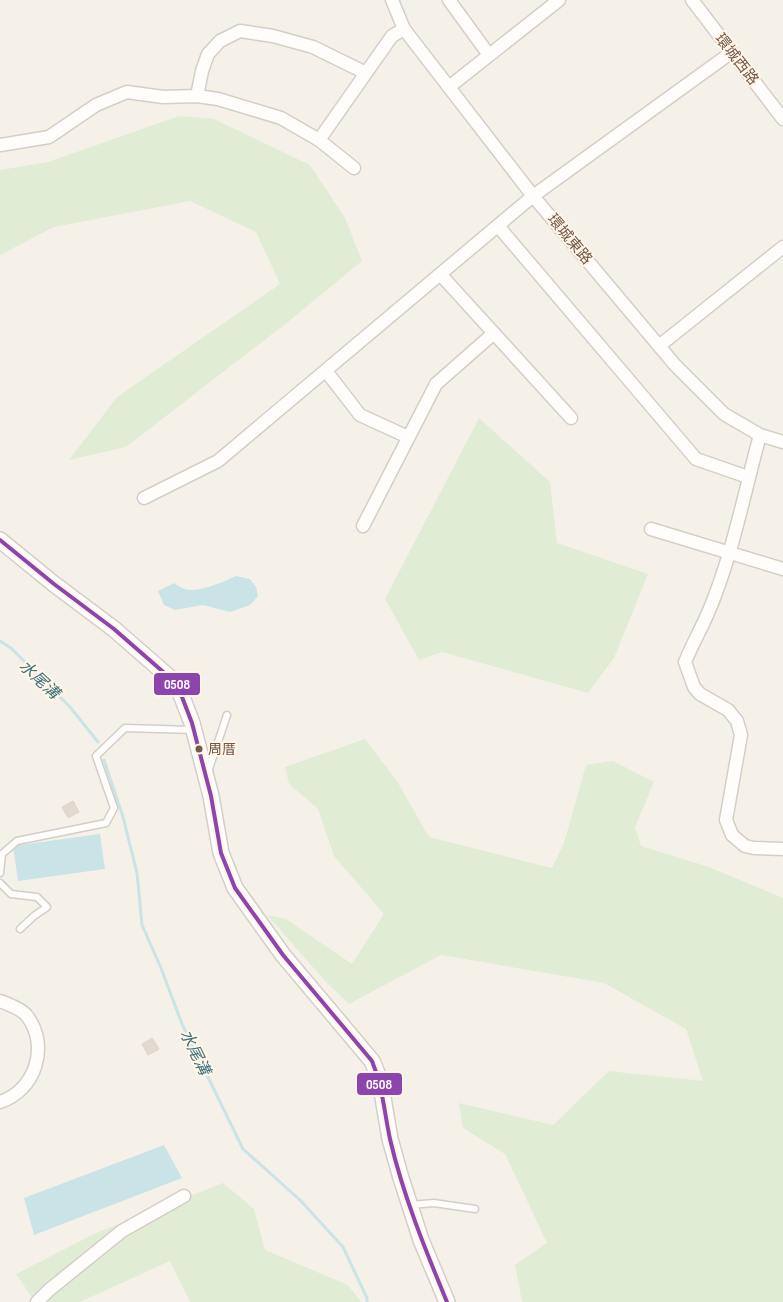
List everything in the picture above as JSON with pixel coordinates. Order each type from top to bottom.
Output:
[{"type":"street","name":"環城東路","points":[[392,0],[404,28],[533,196],[675,365],[724,414],[760,435],[783,442]]},
{"type":"street","points":[[449,0],[489,55]]},
{"type":"street","points":[[449,87],[489,55],[545,4],[559,0]]},
{"type":"street","name":"環城西路","points":[[692,0],[783,119]]},
{"type":"street","points":[[319,140],[392,36],[404,28]]},
{"type":"street","points":[[197,96],[208,54],[220,41],[240,31],[273,36],[313,47],[366,73]]},
{"type":"street","points":[[144,498],[218,461],[533,196],[732,52]]},
{"type":"street","points":[[0,144],[49,137],[96,105],[127,92],[163,97],[197,96],[218,99],[281,118],[319,140],[354,168]]},
{"type":"street","points":[[498,226],[696,459],[748,477]]},
{"type":"street","points":[[659,346],[783,247]]},
{"type":"street","points":[[440,274],[571,418]]},
{"type":"street","points":[[362,526],[436,384],[494,333]]},
{"type":"street","points":[[326,371],[360,415],[408,437]]},
{"type":"street","points":[[760,435],[729,552],[708,612],[685,662],[694,687],[700,694],[728,710],[737,721],[741,735],[726,820],[732,835],[745,846],[783,849]]},
{"type":"street","points":[[651,529],[783,569]]},
{"type":"street","points":[[0,540],[47,579],[114,628],[177,684],[194,730],[221,853],[235,888],[284,955],[372,1061],[380,1080],[390,1139],[410,1205],[421,1240],[447,1302]]},
{"type":"street","points":[[0,1001],[27,1014],[37,1034],[38,1056],[35,1069],[28,1084],[10,1099],[0,1102]]},
{"type":"street","points":[[37,1302],[49,1290],[122,1231],[184,1196]]},
{"type":"lane","points":[[206,778],[228,715]]},
{"type":"lane","points":[[0,873],[2,854],[17,841],[106,823],[114,808],[96,756],[124,728],[194,730]]},
{"type":"lane","points":[[0,883],[11,894],[37,897],[47,907],[20,929]]},
{"type":"lane","points":[[410,1205],[434,1204],[475,1209]]},
{"type":"green space","points":[[179,116],[214,119],[310,165],[345,218],[362,261],[293,318],[126,447],[69,460],[117,397],[280,284],[256,232],[190,201],[54,227],[0,255],[0,170],[48,162]]},
{"type":"green space","points":[[479,418],[550,482],[557,543],[648,574],[614,658],[588,693],[442,652],[419,660],[385,599]]},
{"type":"green space","points":[[365,739],[397,781],[429,837],[552,868],[564,843],[586,765],[613,761],[654,782],[635,827],[641,846],[709,867],[783,898],[783,1302],[522,1302],[515,1265],[547,1243],[505,1154],[463,1128],[459,1103],[553,1125],[609,1071],[703,1081],[686,1029],[604,983],[441,955],[349,1004],[325,981],[267,915],[286,919],[352,964],[384,914],[334,856],[318,809],[289,784],[285,767]]},
{"type":"green space","points":[[223,1183],[254,1209],[265,1250],[348,1285],[361,1302],[190,1302],[170,1261],[80,1302],[35,1302],[16,1274],[96,1233]]},
{"type":"water","points":[[236,576],[250,579],[256,587],[258,596],[250,605],[230,612],[203,605],[175,610],[164,605],[158,591],[174,583],[185,589],[197,590]]},
{"type":"water","points":[[100,834],[105,869],[18,881],[13,846]]},
{"type":"water","points":[[164,1145],[182,1178],[34,1235],[24,1198]]},
{"type":"building","points":[[73,801],[79,812],[68,818],[62,807]]},
{"type":"building","points":[[152,1038],[159,1049],[148,1055],[142,1044]]},
{"type":"waterway","name":"水尾溝","points":[[0,641],[11,648],[70,707],[98,742]]},
{"type":"waterway","name":"水尾溝","points":[[104,760],[123,817],[137,873],[142,925],[161,968],[182,1024],[243,1149],[300,1200],[343,1247],[367,1298],[367,1302]]},
{"type":"transit line","name":"0508","points":[[0,540],[114,629],[177,684],[192,723],[211,796],[221,853],[235,888],[283,955],[372,1061],[381,1090],[390,1139],[401,1181],[447,1302]]},
{"type":"place","name":"周厝","points":[[199,749]]}]
